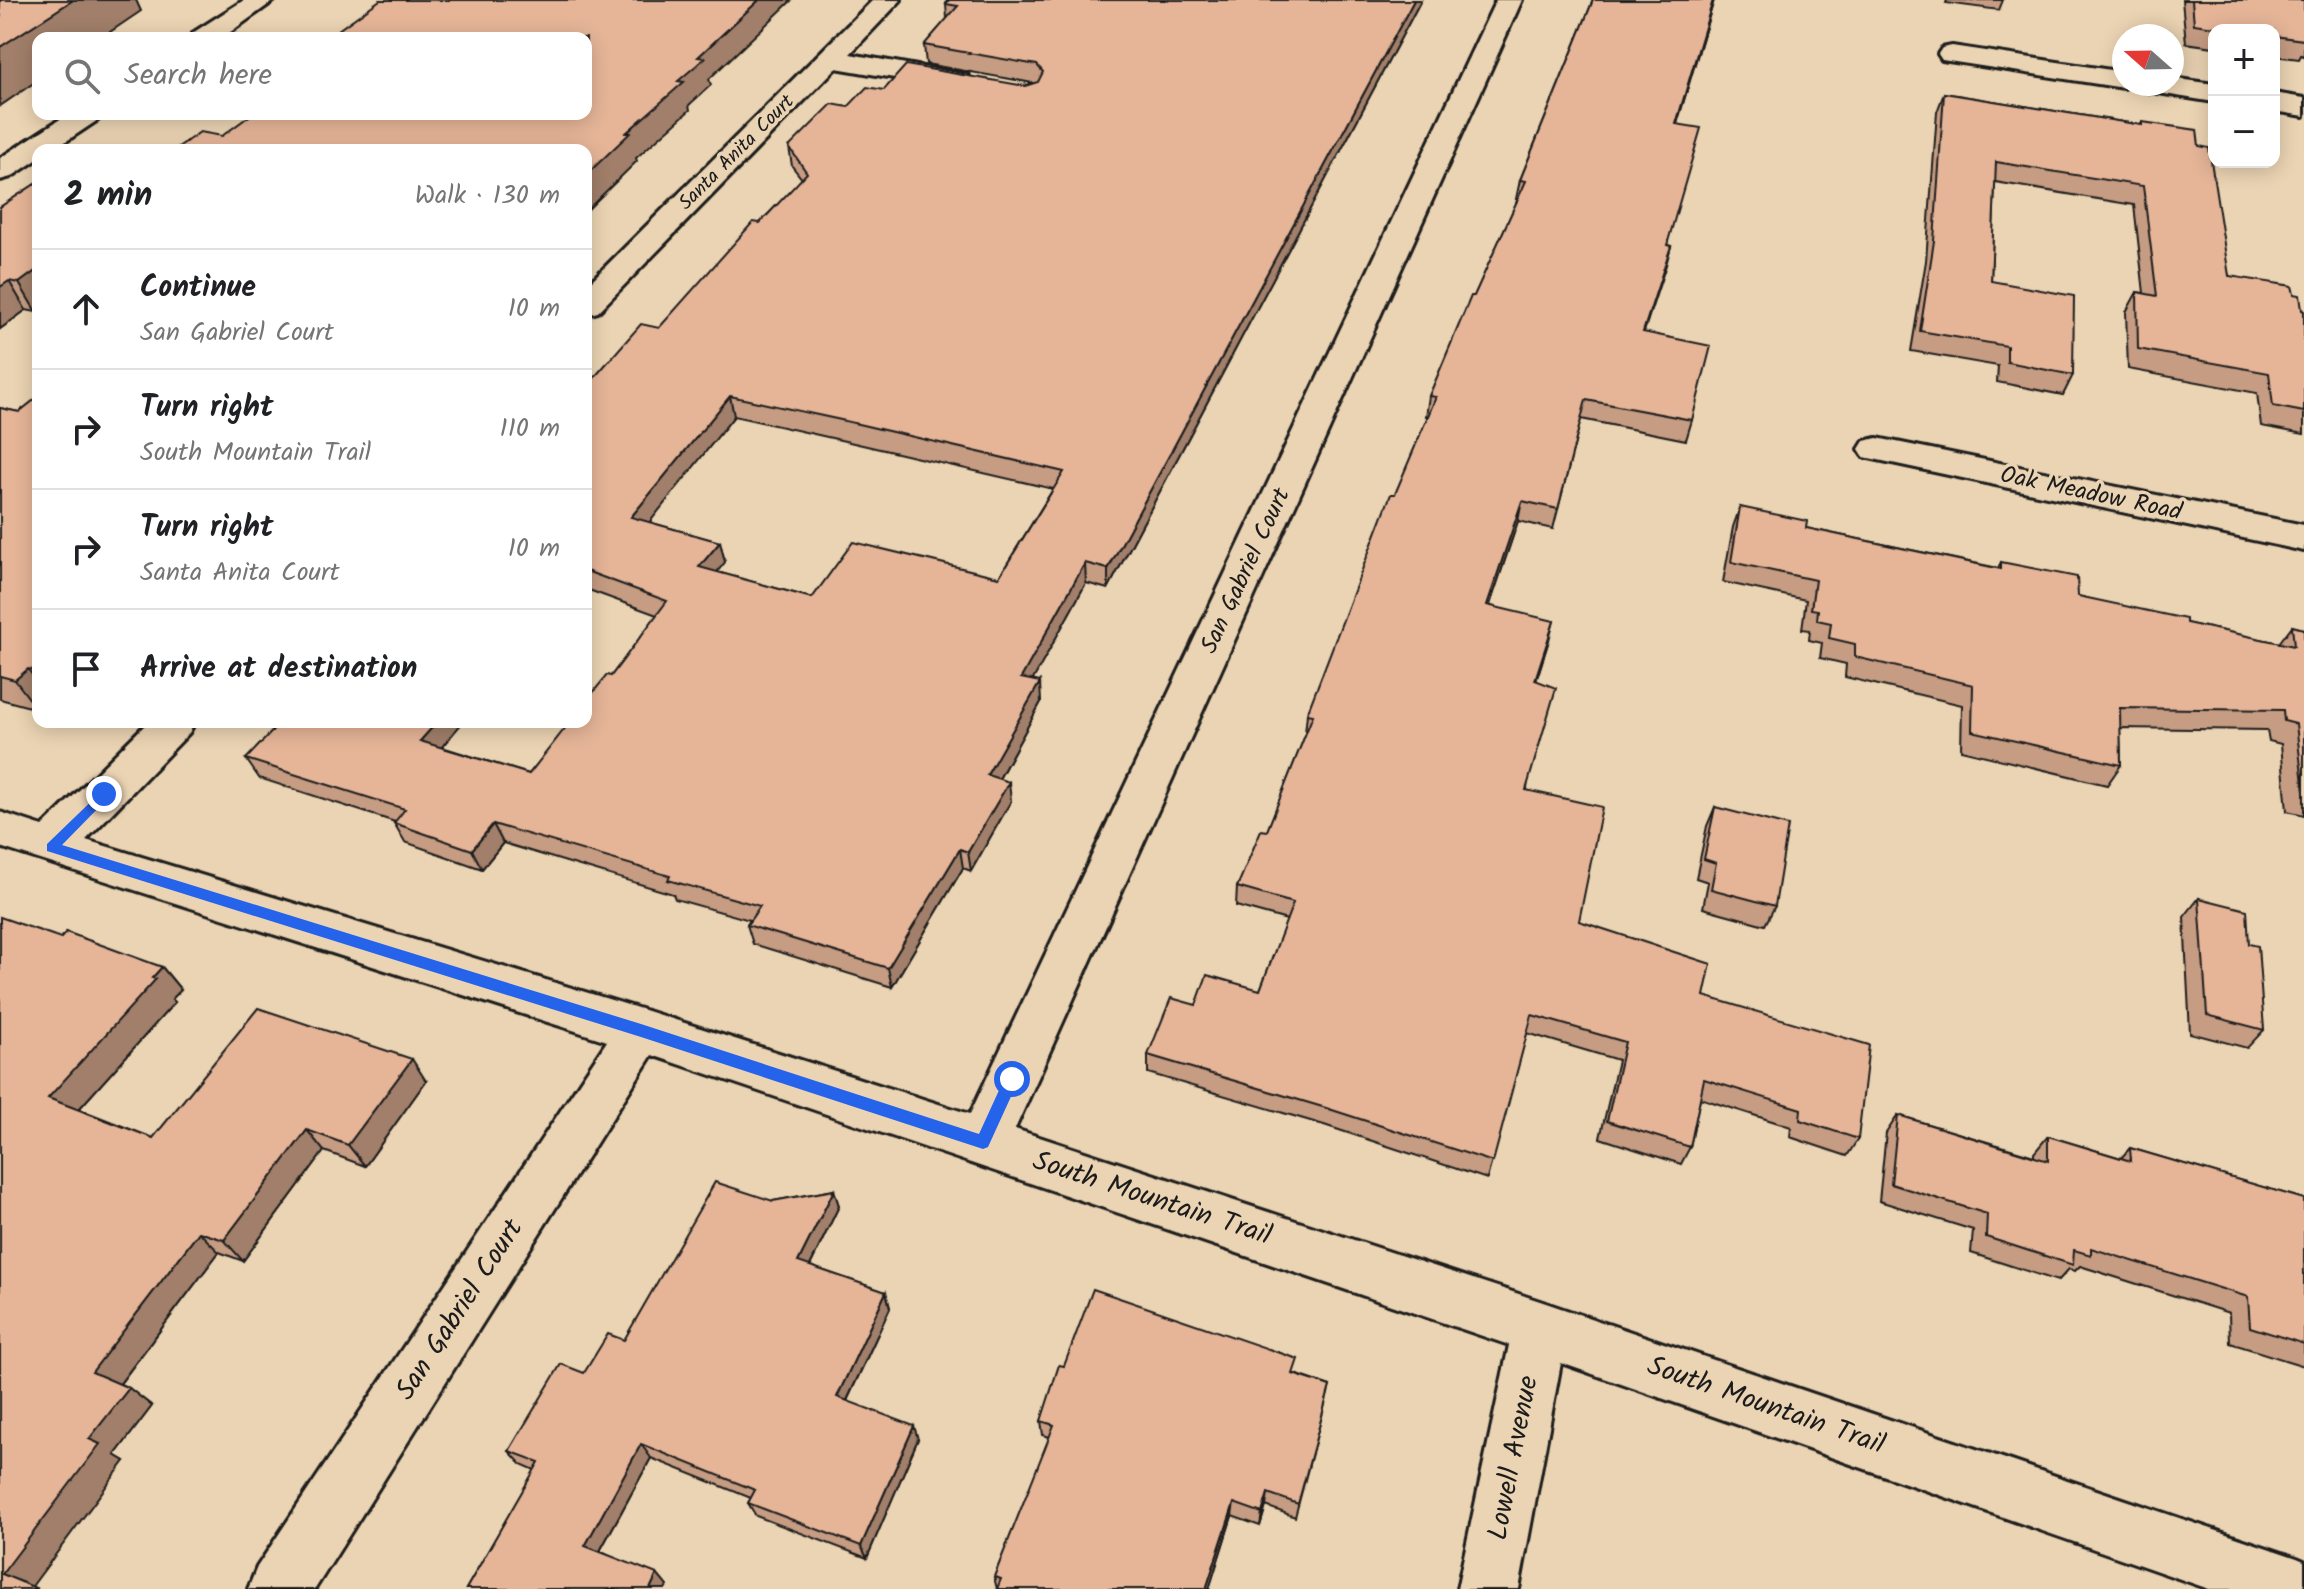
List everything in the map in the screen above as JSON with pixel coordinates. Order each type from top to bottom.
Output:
[{"type":"street","points":[[213,32],[262,0]]},
{"type":"street","name":"Santa Anita Court","points":[[592,299],[888,0]]},
{"type":"street","name":"San Gabriel Court","points":[[983,1142],[1509,0]]},
{"type":"street","points":[[1952,54],[2112,78]]},
{"type":"street","points":[[830,59],[983,85]]},
{"type":"street","points":[[2184,89],[2208,92]]},
{"type":"street","points":[[2280,103],[2304,107]]},
{"type":"street","points":[[42,144],[79,120]]},
{"type":"street","points":[[0,171],[32,150]]},
{"type":"street","name":"Oak Meadow Road","points":[[1877,449],[2304,538]]},
{"type":"street","points":[[51,847],[168,728]]},
{"type":"street","name":"South Mountain Trail","points":[[0,829],[641,1030],[983,1142],[1540,1328],[2297,1589]]},
{"type":"street","name":"San Gabriel Court","points":[[279,1589],[641,1030]]},
{"type":"street","name":"Lowell Avenue","points":[[1488,1589],[1540,1328]]},
{"type":"building","points":[[0,0],[73,0],[0,47]]},
{"type":"building","points":[[380,0],[759,0],[698,57],[705,58],[678,81],[684,82],[626,133],[630,133],[592,169],[592,144],[183,144],[200,132],[222,136],[244,120],[592,120],[592,32],[335,32]]},
{"type":"building","points":[[949,0],[1414,0],[1108,569],[1085,563],[1021,678],[1040,682],[987,775],[1009,782],[968,852],[960,849],[888,968],[747,925],[760,906],[668,880],[670,876],[493,824],[472,850],[394,823],[405,809],[246,759],[275,728],[432,728],[420,741],[529,774],[565,728],[592,728],[592,694],[607,675],[611,676],[667,601],[592,573],[592,380],[641,324],[659,328],[753,222],[760,223],[807,173],[789,147],[832,104],[848,107],[867,87],[884,90],[906,65],[1025,86],[1038,82],[1043,72],[1037,65],[924,45],[958,6],[946,4]],"holes":[[[730,396],[1064,472],[999,577],[853,542],[812,598],[699,567],[720,542],[631,517]]]},
{"type":"building","points":[[1593,0],[1713,0],[1676,124],[1701,128],[1667,245],[1671,246],[1643,332],[1711,346],[1692,420],[1586,400],[1558,509],[1522,501],[1487,605],[1554,621],[1535,680],[1556,688],[1526,790],[1602,807],[1579,921],[1711,964],[1704,996],[1869,1045],[1858,1139],[1800,1120],[1801,1109],[1704,1079],[1690,1147],[1607,1121],[1625,1042],[1532,1015],[1493,1162],[1148,1055],[1171,998],[1196,1005],[1207,975],[1260,990],[1293,903],[1237,887],[1261,830],[1267,831],[1313,715],[1307,714],[1391,494],[1395,494],[1436,397],[1429,396],[1471,296],[1474,296],[1526,181],[1520,180]]},
{"type":"building","points":[[2192,0],[2304,0],[2304,40],[2280,37],[2280,24],[2194,24]]},
{"type":"building","points":[[1944,93],[2142,125],[2142,122],[2197,130],[2199,146],[2208,148],[2208,168],[2212,168],[2229,276],[2292,286],[2294,294],[2300,295],[2304,311],[2304,412],[2273,406],[2269,373],[2138,349],[2137,292],[2157,296],[2143,186],[1996,162],[1991,281],[2074,296],[2073,375],[2007,362],[2007,346],[1920,331],[1934,241]]},
{"type":"building","points":[[32,186],[32,273],[19,283],[9,281],[0,287],[0,207]]},
{"type":"building","points":[[32,402],[32,670],[28,669],[15,680],[0,676],[0,408],[19,412]]},
{"type":"building","points":[[1740,507],[1807,521],[1806,528],[2001,569],[2001,562],[2077,577],[2078,596],[2186,619],[2186,623],[2294,646],[2292,626],[2304,629],[2304,792],[2296,724],[2284,721],[2283,710],[2120,708],[2121,765],[1972,731],[1973,685],[1855,657],[1855,644],[1829,638],[1831,623],[1817,620],[1818,610],[1811,609],[1815,580],[1731,562]]},
{"type":"building","points":[[1715,807],[1788,826],[1775,906],[1711,889],[1716,863],[1704,859]]},
{"type":"building","points":[[2199,898],[2247,910],[2249,944],[2258,946],[2264,1030],[2207,1015]]},
{"type":"building","points":[[0,917],[61,938],[66,932],[162,967],[152,978],[156,979],[48,1098],[153,1138],[258,1008],[412,1059],[348,1145],[307,1130],[224,1240],[199,1232],[92,1372],[129,1388],[89,1439],[100,1444],[2,1574],[38,1589],[0,1589]]},
{"type":"building","points":[[1898,1115],[2048,1161],[2048,1136],[2131,1161],[2130,1148],[2304,1199],[2304,1344],[2250,1327],[2248,1297],[2091,1248],[2091,1255],[2074,1250],[2073,1265],[1986,1237],[1987,1214],[1891,1184]]},
{"type":"building","points":[[715,1182],[773,1201],[834,1190],[798,1262],[886,1292],[837,1397],[914,1426],[861,1546],[748,1503],[755,1490],[641,1444],[585,1546],[657,1574],[650,1589],[466,1589],[539,1462],[509,1451],[561,1364],[584,1373],[608,1334],[624,1340]]},
{"type":"building","points":[[1093,1289],[1298,1359],[1293,1374],[1330,1386],[1298,1504],[1268,1493],[1262,1513],[1234,1503],[1206,1589],[997,1589],[1001,1579],[994,1577],[1054,1425],[1041,1421],[1059,1365],[1064,1366]]},
{"type":"route","points":[[104,794],[51,847],[641,1030],[983,1142],[1012,1079]]}]
